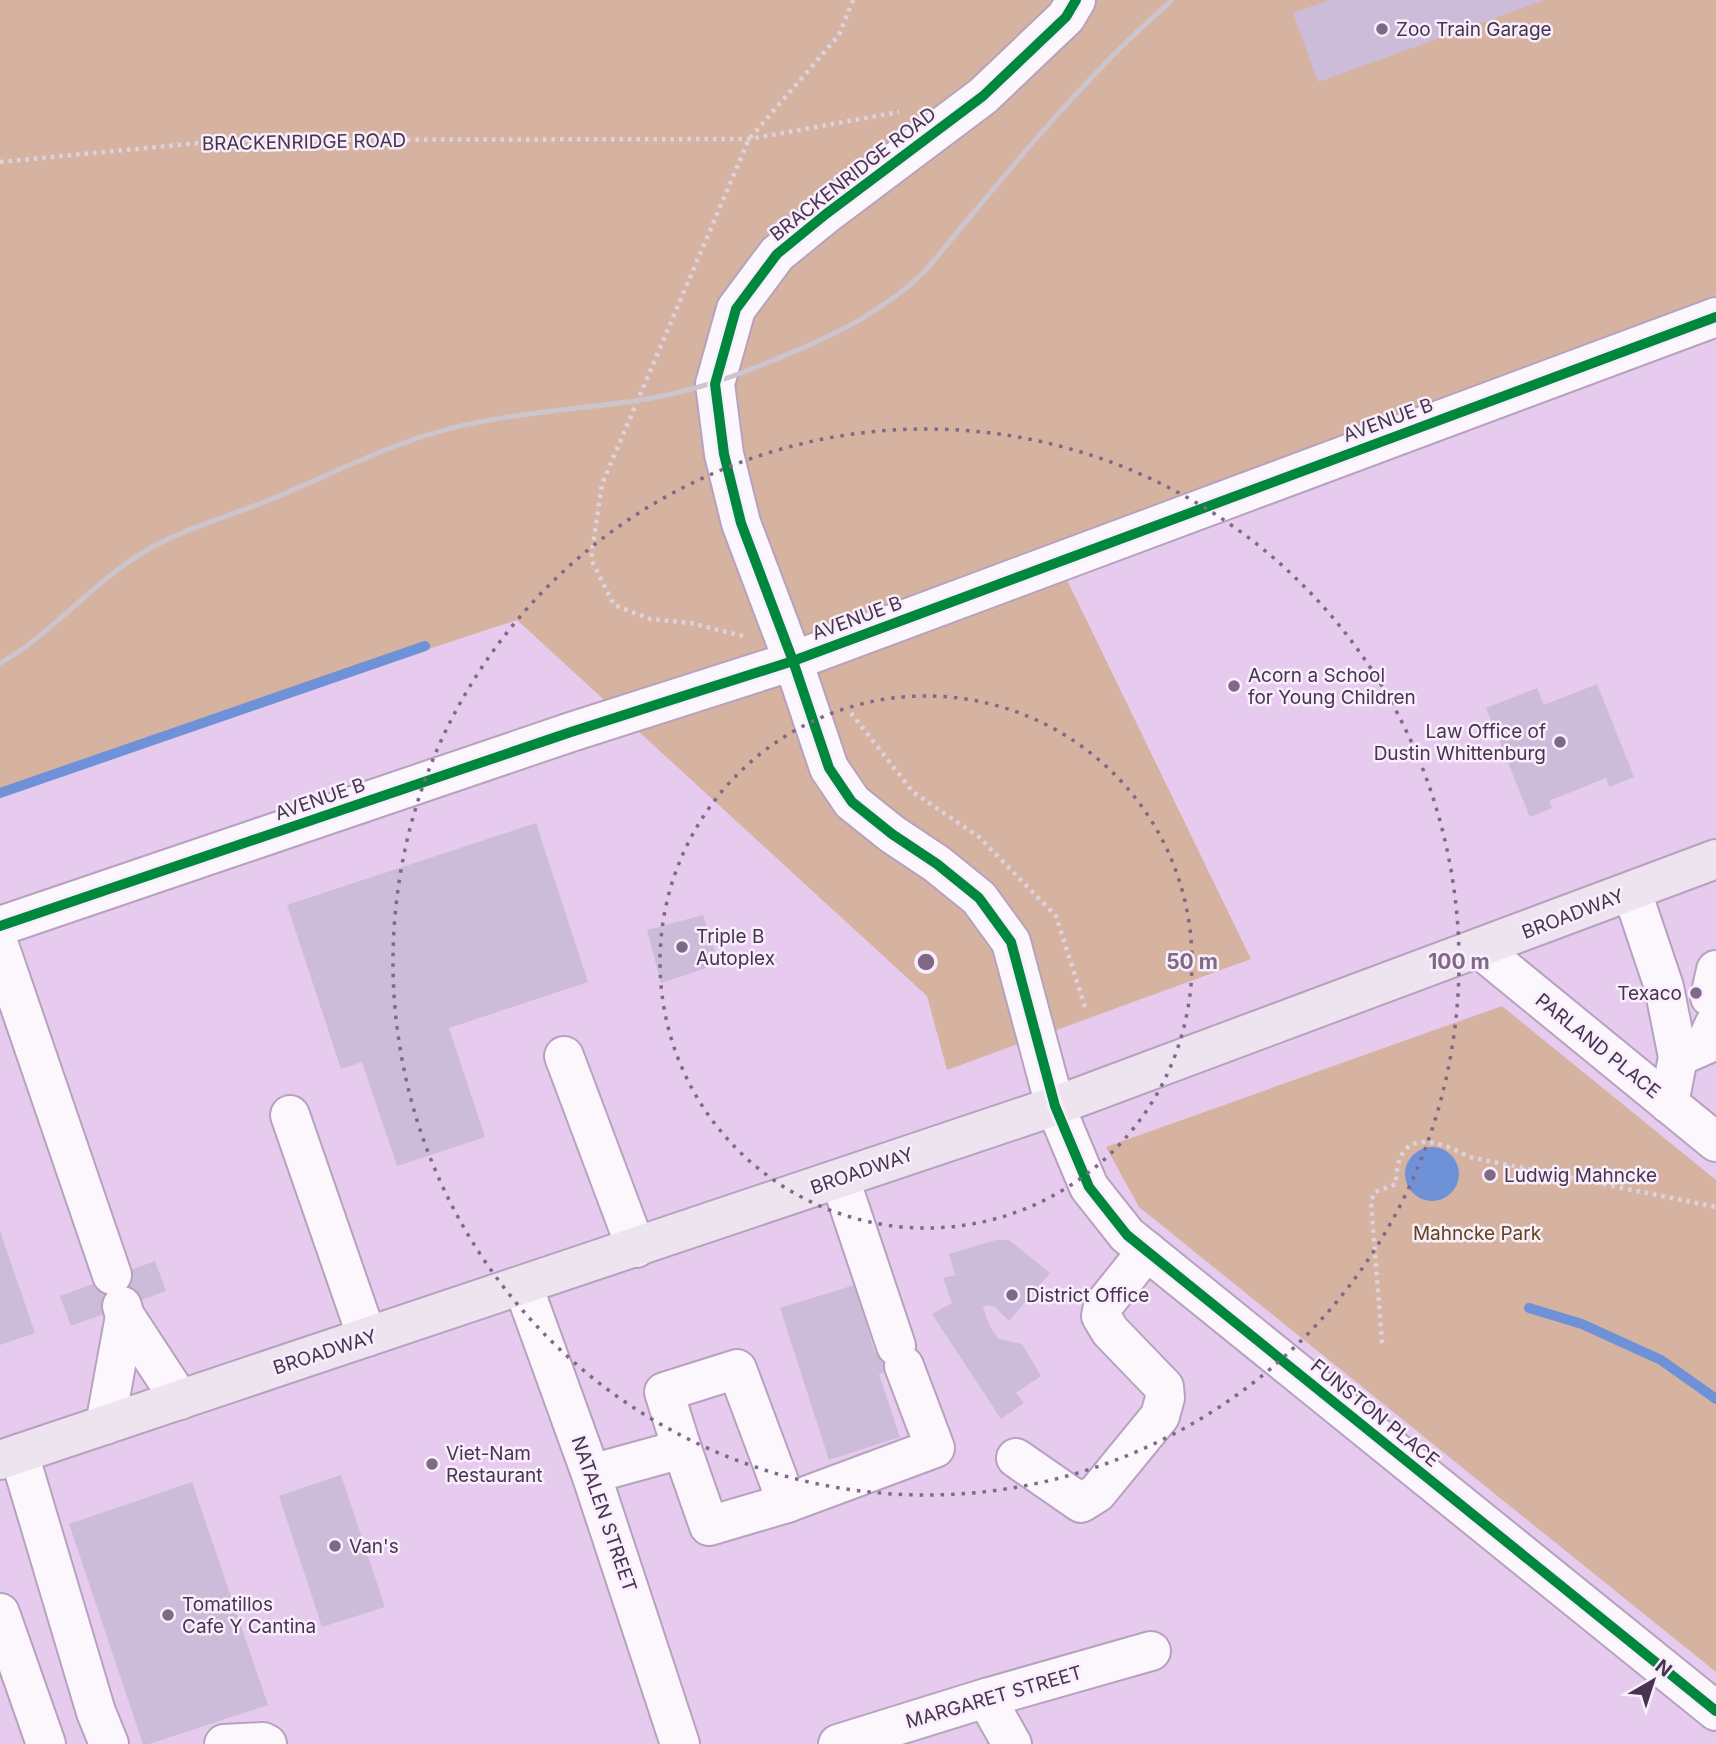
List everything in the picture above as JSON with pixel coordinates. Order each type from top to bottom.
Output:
[{"type":"main road","name":"BROADWAY","points":[[10,1457],[1055,1107],[1716,859]]},
{"type":"street","name":"BRACKENRIDGE ROAD","points":[[1055,1107],[1012,942],[979,898],[852,802],[829,768],[793,661],[741,523],[724,454],[715,384],[736,309],[777,254],[983,96],[1066,17],[1076,0]]},
{"type":"street","name":"AVENUE B","points":[[0,926],[558,737],[793,661],[1716,317]]},
{"type":"street","points":[[1632,892],[1664,987],[1678,1057],[1669,1104]]},
{"type":"street","points":[[0,948],[120,1299],[180,1400]]},
{"type":"street","name":"PARLAND PLACE","points":[[1480,949],[1716,1142]]},
{"type":"street","points":[[1678,1057],[1704,1045],[1713,997]]},
{"type":"street","points":[[564,1056],[636,1248]]},
{"type":"street","name":"FUNSTON PLACE","points":[[1055,1107],[1088,1187],[1127,1235],[1716,1711]]},
{"type":"street","points":[[290,1115],[368,1337]]},
{"type":"street","points":[[787,1503],[737,1369],[664,1392],[709,1526],[787,1503],[935,1448],[900,1356],[840,1179]]},
{"type":"street","points":[[1016,1458],[1081,1503],[1097,1493],[1160,1416],[1165,1398],[1164,1387],[1110,1331],[1101,1315],[1103,1307],[1147,1251]]},
{"type":"street","name":"NATALEN STREET","points":[[523,1286],[591,1474],[680,1744]]},
{"type":"street","points":[[106,1425],[120,1299]]},
{"type":"street","points":[[591,1474],[682,1449]]},
{"type":"street","points":[[3,1630],[45,1739],[103,1728],[10,1457]]},
{"type":"street","name":"MARGARET STREET","points":[[838,1744],[1151,1651]]},
{"type":"street","points":[[986,1698],[1012,1744]]},
{"type":"street","points":[[224,1744],[267,1744]]},
{"type":"path","points":[[1382,1343],[1371,1201],[1375,1192],[1396,1184],[1396,1168],[1405,1150],[1418,1142],[1433,1141],[1452,1147],[1469,1157],[1716,1207]]},
{"type":"green space","points":[[0,0],[1716,0],[1716,295],[1052,549],[1251,959],[947,1070],[927,996],[517,620],[0,790]]},
{"type":"green space","name":"Mahncke Park","points":[[1502,1006],[1716,1180],[1716,1672],[1139,1207],[1106,1147]]},
{"type":"water","points":[[1432,1147],[1451,1155],[1459,1174],[1451,1193],[1432,1201],[1413,1193],[1405,1174],[1413,1155]]},
{"type":"building","name":"Zoo Train Garage","points":[[1329,0],[1545,0],[1318,82],[1293,13]]},
{"type":"building","name":"Law Office of Dustin Whittenburg","points":[[1597,684],[1634,777],[1609,787],[1606,778],[1549,801],[1552,808],[1530,817],[1486,708],[1537,688],[1544,705]]},
{"type":"building","points":[[536,823],[588,982],[449,1028],[485,1137],[397,1166],[362,1062],[341,1069],[287,905]]},
{"type":"building","name":"Triple B Autoplex","points":[[703,915],[719,964],[661,983],[647,930]]},
{"type":"building","points":[[0,1231],[35,1333],[0,1345]]},
{"type":"building","points":[[996,1240],[1009,1240],[1050,1273],[1009,1321],[995,1307],[983,1307],[990,1327],[999,1339],[1022,1344],[1041,1376],[1016,1393],[1024,1403],[1001,1419],[932,1314],[952,1303],[943,1278],[955,1275],[949,1254]]},
{"type":"building","points":[[155,1261],[166,1291],[71,1326],[60,1296]]},
{"type":"building","points":[[854,1285],[875,1353],[907,1343],[914,1363],[879,1374],[900,1437],[829,1460],[780,1308]]},
{"type":"building","points":[[341,1475],[385,1607],[322,1627],[279,1496]]},
{"type":"building","name":"Tomatillos Cafe Y Cantina","points":[[192,1482],[268,1705],[143,1744],[69,1524]]},
{"type":"waterway","points":[[0,793],[425,646]]},
{"type":"waterway","points":[[1529,1308],[1582,1324],[1661,1360],[1716,1399]]},
{"type":"railway","points":[[0,663],[37,638],[123,565],[142,553],[187,531],[384,451],[429,434],[487,421],[654,398],[691,389],[763,365],[858,321],[892,299],[925,271],[1013,165],[1074,97],[1105,63],[1172,0]]},
{"type":"cycle path","points":[[1076,0],[1066,17],[983,96],[777,254],[736,309],[715,384],[724,454],[741,523],[793,661],[829,768],[852,802],[979,898],[1011,942],[1055,1106],[1089,1187],[1127,1235],[1716,1711]]},
{"type":"cycle path","points":[[0,926],[571,732],[793,661],[1716,317]]},
{"type":"place","name":"Zoo Train Garage","points":[[1382,29]]},
{"type":"place","name":"Acorn a School for Young Children","points":[[1234,686]]},
{"type":"place","name":"Law Office of Dustin Whittenburg","points":[[1560,742]]},
{"type":"place","name":"Triple B Autoplex","points":[[682,947]]},
{"type":"place","name":"Texaco","points":[[1696,993]]},
{"type":"place","name":"Ludwig Mahncke","points":[[1490,1175]]},
{"type":"place","name":"District Office","points":[[1012,1295]]},
{"type":"place","name":"Viet-Nam Restaurant","points":[[432,1464]]},
{"type":"place","name":"Van's","points":[[335,1546]]},
{"type":"place","name":"Tomatillos Cafe Y Cantina","points":[[168,1615]]}]
